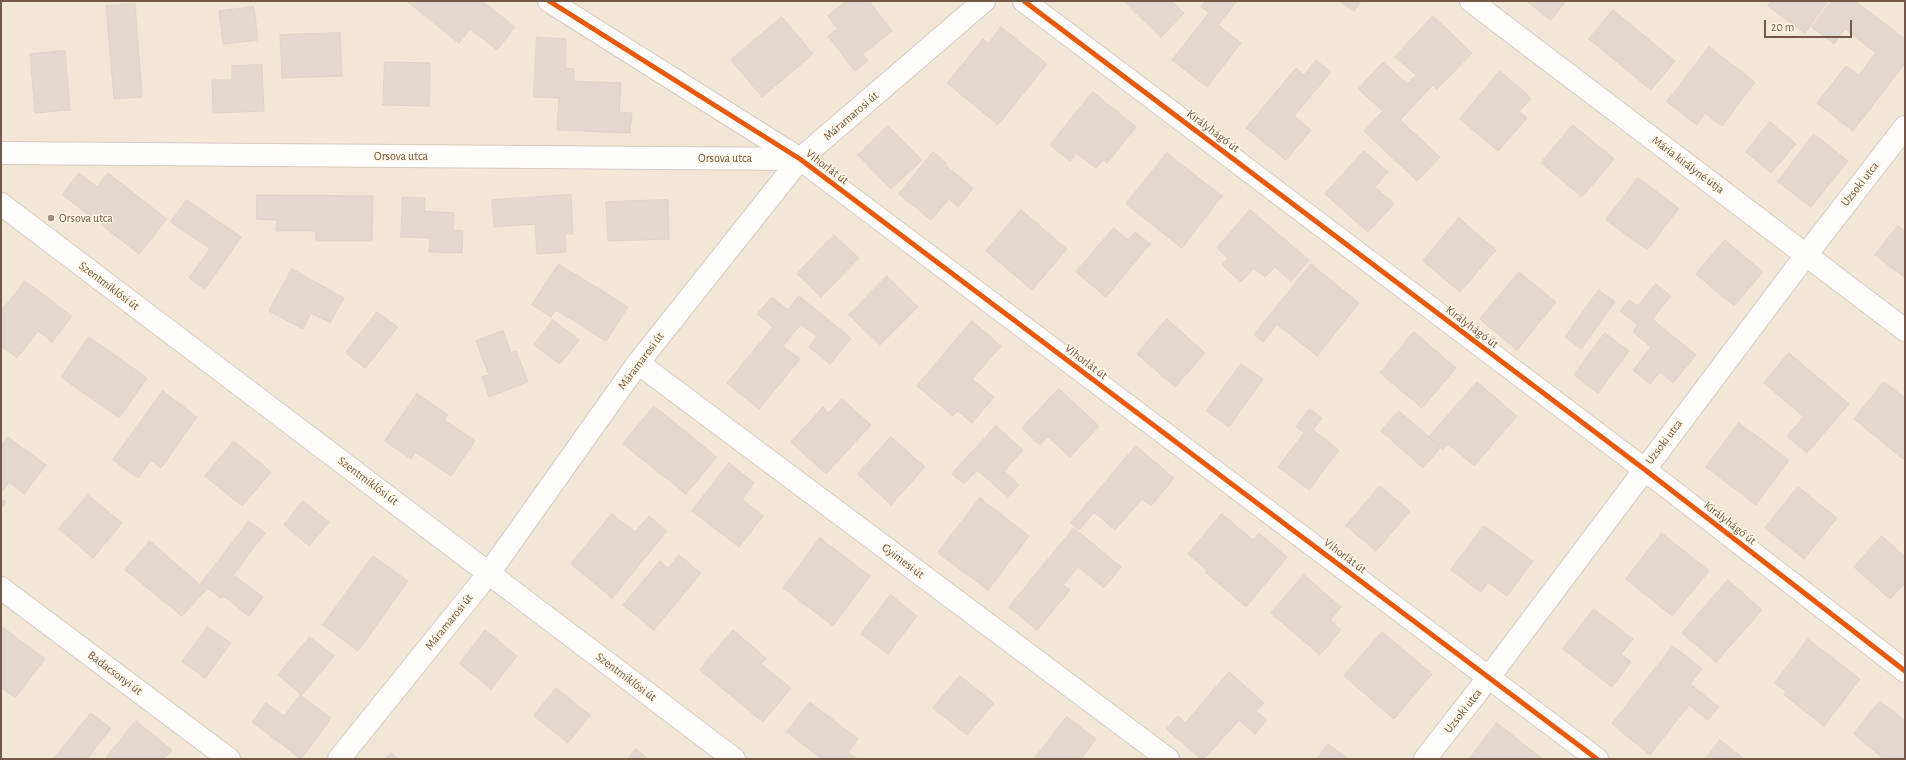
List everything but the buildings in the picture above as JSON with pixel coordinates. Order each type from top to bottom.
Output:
[{"type":"street","name":"Vihorlát út","points":[[549,1],[800,159],[1597,759]]},
{"type":"street","name":"Máramarosi út","points":[[339,759],[489,573],[638,363],[800,159],[984,1]]},
{"type":"street","name":"Királyhágó út","points":[[1024,1],[1644,469],[1905,672]]},
{"type":"street","name":"Mária királyné útja","points":[[1471,1],[1905,330]]},
{"type":"street","name":"Uzsoki utca","points":[[1425,759],[1489,677],[1806,255],[1905,127]]},
{"type":"street","name":"Orsova utca","points":[[1,153],[800,159]]},
{"type":"street","name":"Szentmiklósi út","points":[[1,204],[734,759]]},
{"type":"street","name":"Gyimesi út","points":[[638,363],[1168,759]]},
{"type":"street","name":"Badacsonyi út","points":[[1,588],[229,759]]},
{"type":"shaded area","points":[[1,1],[1905,1],[1905,759],[1,759]]},
{"type":"cycle path","points":[[549,1],[800,159],[1597,759]]},
{"type":"cycle path","points":[[1024,1],[1644,469],[1905,671]]},
{"type":"place","name":"Orsova utca","points":[[51,218]]}]
